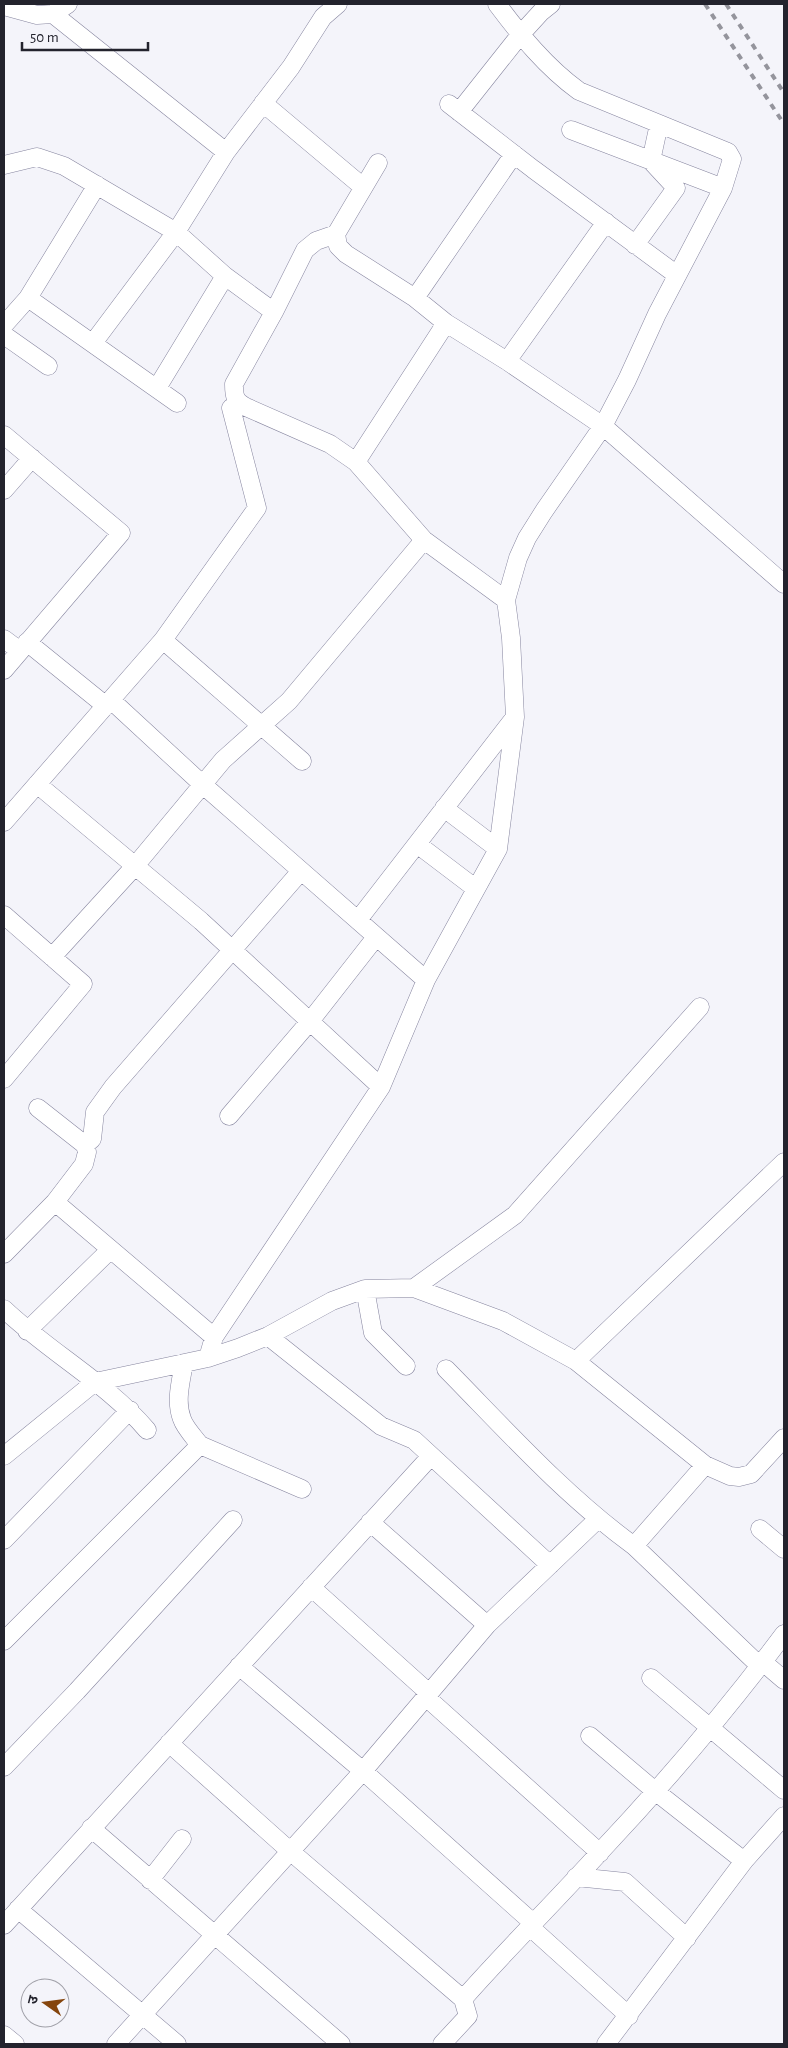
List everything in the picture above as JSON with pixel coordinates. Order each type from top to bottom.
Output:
[{"type":"street","points":[[4,6],[37,15],[53,14],[68,4]]},
{"type":"street","points":[[93,343],[176,232],[226,152],[291,68],[323,17],[338,4]]},
{"type":"street","points":[[208,1358],[214,1337],[381,1087],[426,980],[498,849],[515,716],[511,638],[506,600],[518,558],[527,538],[544,511],[603,426],[677,275],[723,188],[732,159],[728,152],[579,91],[558,76],[520,35],[497,4]]},
{"type":"street","points":[[551,4],[540,12],[454,108],[677,275]]},
{"type":"street","points":[[53,14],[226,152]]},
{"type":"street","points":[[263,103],[363,186]]},
{"type":"street","points":[[651,161],[659,124]]},
{"type":"street","points":[[571,130],[723,188]]},
{"type":"street","points":[[415,298],[514,154]]},
{"type":"street","points":[[4,165],[37,157],[64,166],[176,232],[225,276],[274,312]]},
{"type":"street","points":[[635,245],[676,188],[651,161]]},
{"type":"street","points":[[378,163],[336,234],[338,246],[346,254],[415,298],[446,324],[507,361],[603,426],[784,584]]},
{"type":"street","points":[[4,325],[28,298],[97,185]]},
{"type":"street","points":[[507,361],[606,222]]},
{"type":"street","points":[[336,234],[316,241],[305,250],[274,312],[234,384],[234,396],[237,402],[246,407],[330,444],[356,462],[424,540],[506,600]]},
{"type":"street","points":[[157,388],[225,276]]},
{"type":"street","points":[[28,298],[177,403]]},
{"type":"street","points":[[356,462],[446,324]]},
{"type":"street","points":[[4,335],[48,366]]},
{"type":"street","points":[[4,822],[163,640],[257,508],[231,408]]},
{"type":"street","points":[[4,435],[121,533],[4,670]]},
{"type":"street","points":[[4,490],[32,458]]},
{"type":"street","points":[[52,957],[135,866],[223,760],[288,701],[424,540]]},
{"type":"street","points":[[4,639],[24,647],[108,703],[426,980]]},
{"type":"street","points":[[163,640],[259,726],[302,760]]},
{"type":"street","points":[[358,920],[515,716]]},
{"type":"street","points":[[37,784],[233,950],[311,1020],[381,1087]]},
{"type":"street","points":[[444,808],[498,849]]},
{"type":"street","points":[[417,844],[475,888]]},
{"type":"street","points":[[85,1145],[92,1139],[95,1112],[113,1087],[302,871]]},
{"type":"street","points":[[4,1077],[83,984],[5,919]]},
{"type":"street","points":[[229,1116],[311,1020],[376,937]]},
{"type":"street","points":[[414,1288],[515,1215],[700,1007]]},
{"type":"street","points":[[4,1254],[55,1202],[84,1164],[87,1152],[85,1145],[38,1108]]},
{"type":"street","points":[[576,1361],[784,1162]]},
{"type":"street","points":[[55,1202],[214,1337]]},
{"type":"street","points":[[27,1331],[110,1250]]},
{"type":"street","points":[[4,1456],[95,1382],[208,1358],[268,1336],[332,1301],[365,1289],[414,1288],[503,1321],[576,1361],[705,1465],[730,1476],[739,1478],[751,1474],[778,1459],[784,1438]]},
{"type":"street","points":[[365,1289],[373,1333],[406,1366]]},
{"type":"street","points":[[4,1310],[27,1331],[130,1410],[147,1430]]},
{"type":"street","points":[[268,1336],[381,1426],[414,1440],[550,1565]]},
{"type":"street","points":[[184,1363],[179,1387],[179,1404],[182,1420],[200,1446],[302,1489]]},
{"type":"street","points":[[446,1369],[598,1519],[632,1544],[762,1664],[784,1680]]},
{"type":"street","points":[[4,1540],[130,1410]]},
{"type":"street","points":[[4,1641],[200,1446]]},
{"type":"street","points":[[4,1925],[431,1456]]},
{"type":"street","points":[[632,1544],[634,1546],[705,1465]]},
{"type":"street","points":[[116,2044],[363,1771],[487,1625],[598,1519]]},
{"type":"street","points":[[4,1767],[77,1691],[233,1520]]},
{"type":"street","points":[[370,1522],[487,1625]]},
{"type":"street","points":[[760,1529],[784,1549]]},
{"type":"street","points":[[311,1587],[600,1853]]},
{"type":"street","points":[[463,1999],[531,1924],[600,1853],[655,1791],[710,1728],[784,1634]]},
{"type":"street","points":[[239,1666],[363,1771],[629,2016]]},
{"type":"street","points":[[651,1678],[784,1790]]},
{"type":"street","points":[[590,1736],[744,1862]]},
{"type":"street","points":[[169,1743],[290,1851],[463,1999],[468,2016],[442,2044]]},
{"type":"street","points":[[606,2044],[744,1862],[784,1816]]},
{"type":"street","points":[[91,1828],[341,2044]]},
{"type":"street","points":[[150,1880],[182,1839]]},
{"type":"street","points":[[576,1877],[625,1882],[687,1938]]},
{"type":"street","points":[[18,1909],[178,2044]]},
{"type":"street","points":[[4,2035],[15,2044]]},
{"type":"railway","points":[[705,4],[784,124]]},
{"type":"railway","points":[[726,4],[784,93]]}]
